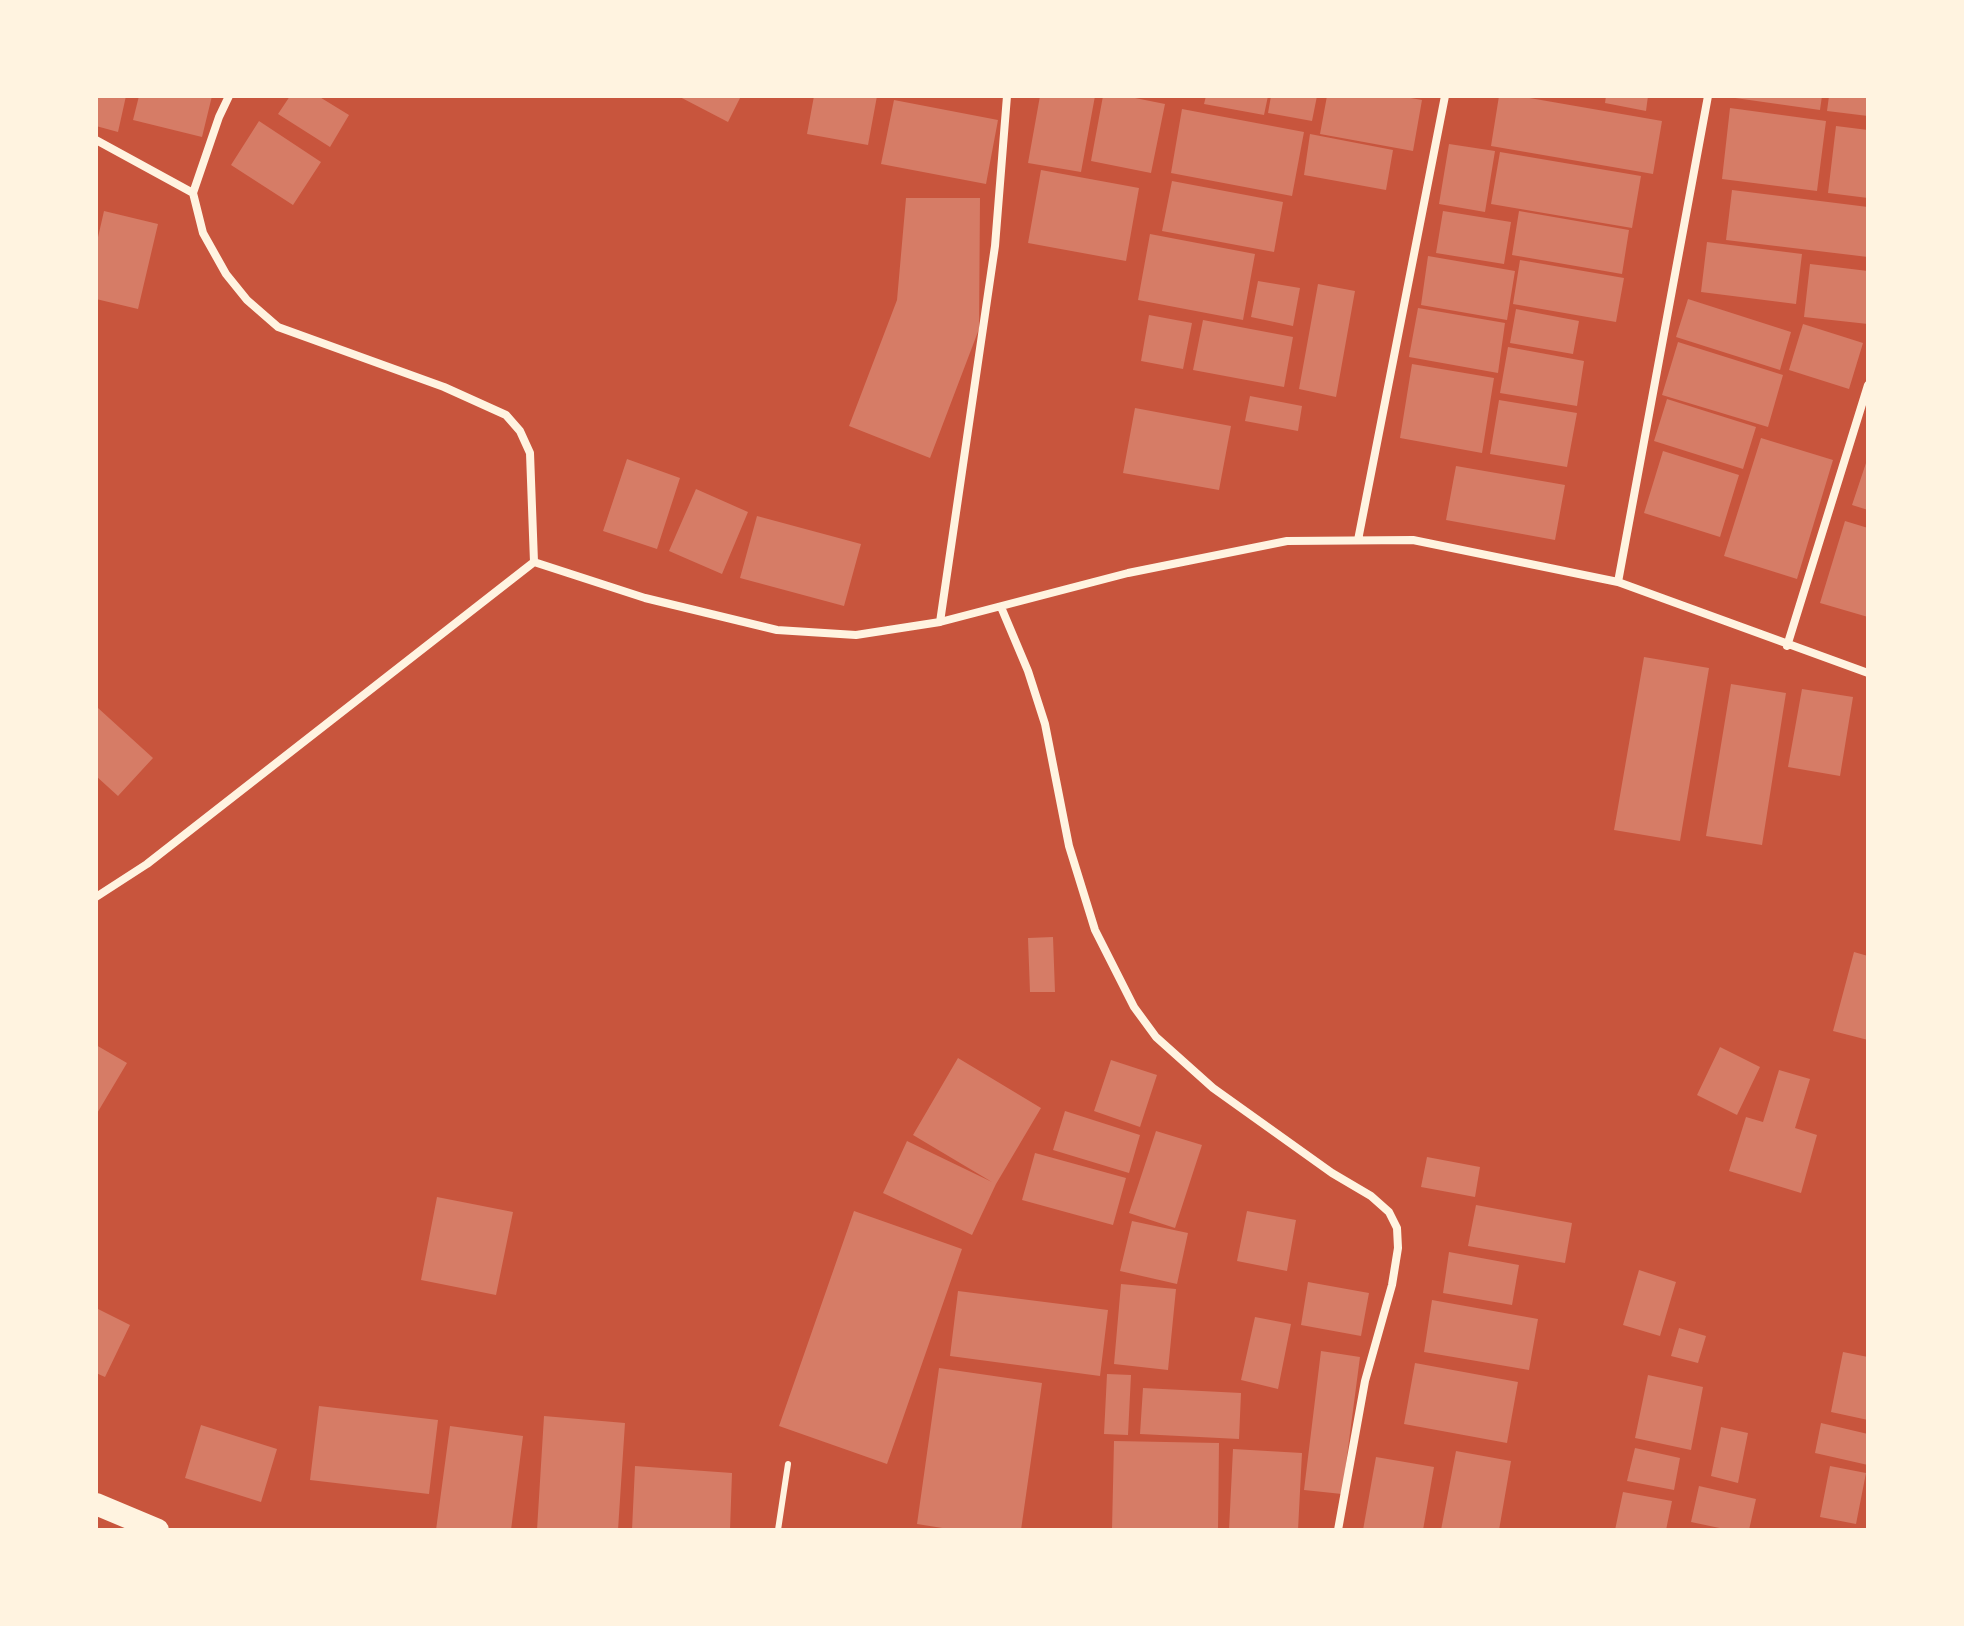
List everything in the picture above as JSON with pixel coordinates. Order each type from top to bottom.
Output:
[{"type":"highway","points":[[96,1504],[158,1530]]},
{"type":"street","points":[[229,96],[193,193],[203,233],[226,274],[247,300],[278,327],[444,387],[506,415],[520,431],[530,453],[534,562]]},
{"type":"street","points":[[940,622],[995,246],[1007,96]]},
{"type":"street","points":[[1358,540],[1445,96]]},
{"type":"street","points":[[1618,582],[1708,96]]},
{"type":"street","points":[[96,140],[193,193]]},
{"type":"street","points":[[1787,646],[1868,385]]},
{"type":"street","points":[[534,562],[645,598],[777,630],[856,635],[940,622],[1128,573],[1273,543],[1413,540],[1618,582],[1868,673]]},
{"type":"street","points":[[98,893],[147,864],[534,562]]},
{"type":"street","points":[[1001,607],[1028,671],[1045,724],[1069,846],[1095,930],[1134,1007],[1156,1037],[1213,1088],[1332,1173],[1371,1196],[1389,1212],[1397,1228],[1398,1248],[1392,1285],[1365,1381],[1338,1530]]},
{"type":"lane","points":[[778,1530],[788,1464]]},
{"type":"building","points":[[96,96],[126,96],[118,132],[96,126]]},
{"type":"building","points":[[139,96],[212,96],[202,137],[133,120]]},
{"type":"building","points":[[290,96],[318,96],[349,115],[330,147],[278,114]]},
{"type":"building","points":[[678,96],[741,96],[728,122]]},
{"type":"building","points":[[814,96],[877,96],[868,145],[807,134]]},
{"type":"building","points":[[1040,96],[1095,96],[1081,172],[1028,163]]},
{"type":"building","points":[[1103,96],[1125,96],[1165,104],[1151,173],[1091,161]]},
{"type":"building","points":[[1206,96],[1268,96],[1264,115],[1204,104]]},
{"type":"building","points":[[1271,96],[1317,96],[1312,121],[1268,113]]},
{"type":"building","points":[[1327,96],[1400,96],[1422,100],[1413,151],[1320,134]]},
{"type":"building","points":[[1499,96],[1518,96],[1662,121],[1653,174],[1491,146]]},
{"type":"building","points":[[1606,96],[1648,96],[1646,111],[1605,103]]},
{"type":"building","points":[[1721,96],[1822,96],[1820,110]]},
{"type":"building","points":[[1829,96],[1868,96],[1868,116],[1827,111]]},
{"type":"building","points":[[894,100],[998,120],[986,184],[881,164]]},
{"type":"building","points":[[1730,108],[1826,121],[1817,191],[1722,179]]},
{"type":"building","points":[[1182,109],[1304,132],[1292,196],[1171,173]]},
{"type":"building","points":[[259,121],[321,162],[293,205],[231,165]]},
{"type":"building","points":[[1836,126],[1868,130],[1868,198],[1828,193]]},
{"type":"building","points":[[1310,134],[1393,150],[1386,190],[1304,175]]},
{"type":"building","points":[[1449,144],[1495,151],[1485,212],[1439,204]]},
{"type":"building","points":[[1500,152],[1641,176],[1632,228],[1491,204]]},
{"type":"building","points":[[1041,170],[1139,188],[1126,261],[1028,243]]},
{"type":"building","points":[[1172,181],[1283,202],[1274,252],[1162,231]]},
{"type":"building","points":[[1732,190],[1868,207],[1868,257],[1726,240]]},
{"type":"building","points":[[906,198],[980,198],[979,329],[930,458],[849,426],[897,300]]},
{"type":"building","points":[[104,211],[158,224],[138,309],[96,299],[96,246]]},
{"type":"building","points":[[1443,211],[1511,222],[1504,264],[1436,253]]},
{"type":"building","points":[[1519,211],[1629,230],[1622,274],[1512,255]]},
{"type":"building","points":[[1150,234],[1255,254],[1243,320],[1138,300]]},
{"type":"building","points":[[1707,242],[1802,254],[1796,304],[1701,292]]},
{"type":"building","points":[[1428,256],[1515,271],[1507,320],[1421,305]]},
{"type":"building","points":[[1520,260],[1624,278],[1616,322],[1513,304]]},
{"type":"building","points":[[1810,264],[1868,271],[1868,324],[1804,317]]},
{"type":"building","points":[[1258,281],[1300,288],[1293,326],[1251,317]]},
{"type":"building","points":[[1318,284],[1355,291],[1336,397],[1299,389]]},
{"type":"building","points":[[1688,299],[1791,332],[1780,370],[1676,337]]},
{"type":"building","points":[[1418,308],[1505,323],[1498,373],[1409,357]]},
{"type":"building","points":[[1516,309],[1579,321],[1573,354],[1510,343]]},
{"type":"building","points":[[1149,315],[1192,323],[1183,369],[1141,361]]},
{"type":"building","points":[[1203,320],[1293,337],[1284,387],[1193,370]]},
{"type":"building","points":[[1803,324],[1863,343],[1849,389],[1789,370]]},
{"type":"building","points":[[1678,342],[1783,375],[1768,427],[1662,395]]},
{"type":"building","points":[[1508,347],[1584,361],[1577,406],[1500,393]]},
{"type":"building","points":[[1412,364],[1494,378],[1482,453],[1400,438]]},
{"type":"building","points":[[1250,396],[1302,406],[1298,431],[1245,421]]},
{"type":"building","points":[[1667,399],[1756,427],[1743,469],[1654,441]]},
{"type":"building","points":[[1499,400],[1577,413],[1567,467],[1490,454]]},
{"type":"building","points":[[1135,408],[1231,426],[1219,490],[1123,473]]},
{"type":"building","points":[[1761,438],[1833,460],[1797,579],[1724,556]]},
{"type":"building","points":[[1663,451],[1739,475],[1720,537],[1644,513]]},
{"type":"building","points":[[1868,457],[1868,510],[1852,505]]},
{"type":"building","points":[[627,459],[680,478],[657,549],[603,531]]},
{"type":"building","points":[[1456,466],[1565,485],[1555,540],[1446,520]]},
{"type":"building","points":[[696,489],[748,512],[722,574],[669,551]]},
{"type":"building","points":[[757,516],[861,544],[844,606],[740,578]]},
{"type":"building","points":[[1845,521],[1868,528],[1868,617],[1820,603]]},
{"type":"building","points":[[1644,657],[1709,668],[1680,841],[1614,830]]},
{"type":"building","points":[[1731,684],[1786,693],[1762,845],[1706,836]]},
{"type":"building","points":[[1802,689],[1853,697],[1840,776],[1788,767]]},
{"type":"building","points":[[98,708],[153,758],[118,796],[96,776]]},
{"type":"building","points":[[1053,937],[1055,992],[1030,992],[1028,938]]},
{"type":"building","points":[[1854,952],[1868,956],[1868,1040],[1833,1031]]},
{"type":"building","points":[[96,1045],[127,1063],[96,1115]]},
{"type":"building","points":[[1720,1047],[1760,1067],[1737,1115],[1697,1095]]},
{"type":"building","points":[[958,1058],[1041,1108],[996,1184],[972,1235],[883,1193],[907,1141],[992,1182],[913,1135]]},
{"type":"building","points":[[1111,1060],[1157,1075],[1140,1127],[1094,1111]]},
{"type":"building","points":[[1779,1070],[1810,1079],[1795,1128],[1817,1135],[1801,1193],[1729,1171],[1746,1117],[1763,1122]]},
{"type":"building","points":[[1065,1111],[1140,1135],[1129,1173],[1053,1150]]},
{"type":"building","points":[[1156,1131],[1202,1145],[1175,1228],[1129,1213]]},
{"type":"building","points":[[1035,1153],[1126,1178],[1113,1225],[1022,1200]]},
{"type":"building","points":[[1427,1157],[1480,1167],[1475,1197],[1421,1187]]},
{"type":"building","points":[[437,1197],[513,1212],[496,1295],[421,1280]]},
{"type":"building","points":[[1476,1205],[1572,1223],[1565,1263],[1468,1246]]},
{"type":"building","points":[[854,1211],[962,1249],[887,1464],[779,1426]]},
{"type":"building","points":[[1247,1211],[1296,1220],[1287,1271],[1237,1261]]},
{"type":"building","points":[[1132,1221],[1188,1233],[1177,1284],[1120,1271]]},
{"type":"building","points":[[1449,1252],[1519,1265],[1512,1305],[1443,1293]]},
{"type":"building","points":[[1639,1270],[1676,1282],[1660,1336],[1623,1325]]},
{"type":"building","points":[[1308,1282],[1369,1293],[1361,1336],[1301,1325]]},
{"type":"building","points":[[1121,1284],[1176,1289],[1168,1370],[1114,1364]]},
{"type":"building","points":[[958,1291],[1108,1310],[1100,1376],[950,1356]]},
{"type":"building","points":[[1432,1300],[1538,1319],[1529,1370],[1424,1352]]},
{"type":"building","points":[[96,1308],[130,1325],[105,1377],[96,1373]]},
{"type":"building","points":[[1255,1317],[1291,1324],[1278,1389],[1241,1380]]},
{"type":"building","points":[[1679,1328],[1706,1336],[1698,1363],[1671,1356]]},
{"type":"building","points":[[1321,1351],[1360,1357],[1342,1494],[1304,1490]]},
{"type":"building","points":[[1843,1352],[1868,1357],[1868,1420],[1831,1412]]},
{"type":"building","points":[[1415,1363],[1518,1382],[1507,1443],[1404,1424]]},
{"type":"building","points":[[939,1368],[1042,1383],[1021,1530],[955,1530],[917,1524]]},
{"type":"building","points":[[1107,1374],[1131,1375],[1128,1435],[1104,1434]]},
{"type":"building","points":[[1648,1375],[1703,1387],[1691,1450],[1635,1438]]},
{"type":"building","points":[[1143,1388],[1241,1393],[1239,1439],[1140,1434]]},
{"type":"building","points":[[319,1406],[438,1420],[429,1494],[310,1480]]},
{"type":"building","points":[[544,1416],[625,1423],[618,1530],[537,1530]]},
{"type":"building","points":[[1821,1423],[1868,1434],[1868,1465],[1815,1453]]},
{"type":"building","points":[[201,1425],[277,1449],[261,1502],[185,1478]]},
{"type":"building","points":[[450,1426],[523,1436],[511,1530],[436,1530]]},
{"type":"building","points":[[1721,1427],[1748,1433],[1738,1483],[1711,1476]]},
{"type":"building","points":[[1114,1441],[1219,1443],[1218,1530],[1112,1530]]},
{"type":"building","points":[[1635,1448],[1680,1458],[1674,1490],[1627,1481]]},
{"type":"building","points":[[1233,1449],[1302,1453],[1298,1530],[1229,1530]]},
{"type":"building","points":[[1456,1451],[1511,1461],[1499,1530],[1441,1530]]},
{"type":"building","points":[[1376,1457],[1434,1467],[1423,1530],[1363,1530]]},
{"type":"building","points":[[635,1466],[732,1473],[730,1530],[632,1530]]},
{"type":"building","points":[[1830,1466],[1866,1473],[1856,1524],[1820,1517]]},
{"type":"building","points":[[1699,1486],[1756,1499],[1749,1530],[1729,1530],[1691,1522]]},
{"type":"building","points":[[1623,1492],[1672,1501],[1666,1530],[1615,1530]]}]
